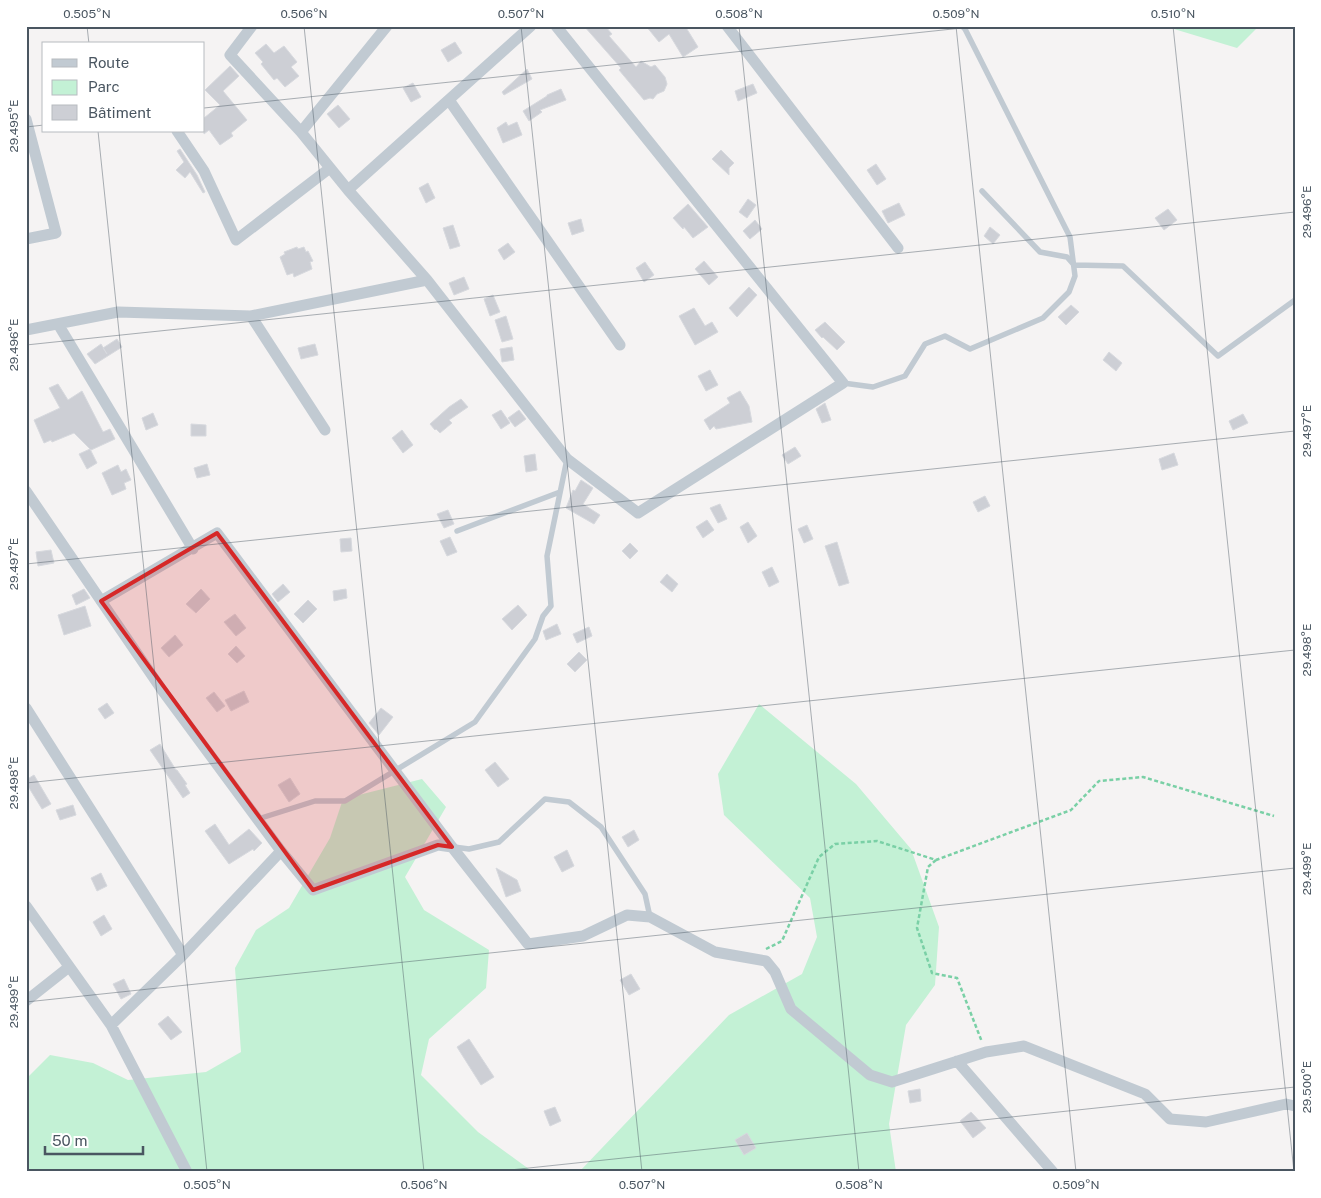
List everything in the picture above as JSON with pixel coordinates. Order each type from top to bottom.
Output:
[{"type":"street","points":[[301,132],[387,26]]},
{"type":"street","points":[[348,190],[531,26]]},
{"type":"street","points":[[249,28],[230,55],[301,132],[348,190],[427,280],[567,458],[638,513],[843,383],[556,26]]},
{"type":"street","points":[[727,26],[898,248]]},
{"type":"street","points":[[449,100],[620,345]]},
{"type":"street","points":[[26,119],[56,233],[26,239]]},
{"type":"street","points":[[178,132],[204,171],[236,240],[330,168]]},
{"type":"street","points":[[26,330],[118,312],[251,316],[427,280]]},
{"type":"street","points":[[251,316],[325,430]]},
{"type":"street","points":[[58,324],[193,549]]},
{"type":"street","points":[[26,491],[162,690],[281,851],[313,890],[438,845],[452,847]]},
{"type":"street","points":[[101,600],[193,549],[217,533],[452,847],[528,944],[584,936],[627,915],[650,916],[715,952],[766,961],[775,972],[791,1009],[870,1076],[892,1082],[986,1052],[1024,1046],[1145,1094],[1170,1119],[1206,1122],[1286,1104],[1295,1106]]},
{"type":"street","points":[[26,708],[183,955]]},
{"type":"street","points":[[112,1025],[183,955],[281,851]]},
{"type":"street","points":[[26,906],[112,1025],[186,1172]]},
{"type":"street","points":[[26,1001],[69,967]]},
{"type":"street","points":[[957,1061],[1053,1172]]},
{"type":"lane","points":[[843,383],[873,387],[905,376],[925,344],[945,336],[970,349],[1043,318],[1069,292],[1075,276],[1070,237],[962,26]]},
{"type":"lane","points":[[982,191],[1040,252],[1068,257],[1074,265]]},
{"type":"lane","points":[[1074,265],[1123,266],[1218,356],[1295,300]]},
{"type":"lane","points":[[258,819],[314,801],[345,801],[475,722],[535,638],[543,616],[552,606],[547,556],[567,458]]},
{"type":"lane","points":[[457,531],[560,492]]},
{"type":"lane","points":[[452,847],[469,849],[499,842],[545,799],[569,802],[601,827],[645,894],[650,916]]},
{"type":"path","points":[[986,1052],[956,978],[932,974],[917,928],[928,867],[936,860],[1071,810],[1099,781],[1143,777],[1274,816]]},
{"type":"path","points":[[748,958],[782,941],[820,857],[835,844],[877,841],[936,860]]},
{"type":"highlighted area","points":[[217,533],[452,847],[438,845],[313,890],[101,601]]},
{"type":"green space","points":[[1164,26],[1259,26],[1237,48]]},
{"type":"green space","points":[[759,704],[856,784],[911,849],[939,927],[935,985],[906,1025],[889,1124],[896,1172],[576,1172],[580,1171],[729,1015],[802,974],[817,937],[810,898],[724,815],[718,774]]},
{"type":"green space","points":[[422,779],[446,807],[405,877],[424,910],[489,950],[486,988],[429,1039],[421,1075],[478,1132],[533,1172],[26,1172],[26,1079],[50,1055],[93,1063],[128,1080],[206,1072],[241,1052],[235,968],[256,930],[289,908],[330,838],[343,799]]},
{"type":"building","points":[[584,26],[605,26],[612,34],[609,36],[636,67],[641,61],[651,67],[655,65],[665,77],[667,84],[664,91],[657,94],[653,99],[644,100],[619,70],[621,68]]},
{"type":"building","points":[[646,26],[685,26],[698,47],[683,57],[669,34],[659,42]]},
{"type":"building","points":[[455,42],[462,53],[448,62],[441,50]]},
{"type":"building","points":[[266,44],[274,53],[284,46],[297,62],[291,67],[299,76],[285,87],[277,78],[274,80],[255,53]]},
{"type":"building","points":[[230,66],[239,76],[223,91],[247,120],[231,133],[233,136],[220,145],[209,130],[204,134],[205,117],[220,105],[205,90]]},
{"type":"building","points":[[527,69],[532,79],[504,95],[502,92]]},
{"type":"building","points":[[413,83],[421,97],[411,102],[403,88]]},
{"type":"building","points":[[753,84],[757,93],[738,101],[735,91]]},
{"type":"building","points":[[561,89],[566,100],[540,110],[542,112],[529,121],[523,111],[547,95]]},
{"type":"building","points":[[338,105],[350,119],[339,128],[327,114]]},
{"type":"building","points":[[506,122],[508,126],[517,122],[522,135],[503,143],[497,128]]},
{"type":"building","points":[[180,149],[197,175],[205,192],[203,193],[190,172],[185,178],[176,170],[184,162],[177,151]]},
{"type":"building","points":[[721,150],[734,163],[729,168],[729,175],[712,159]]},
{"type":"building","points":[[876,164],[886,179],[877,185],[867,170]]},
{"type":"building","points":[[428,183],[435,198],[426,203],[419,188]]},
{"type":"building","points":[[748,199],[756,205],[747,218],[739,212]]},
{"type":"building","points":[[899,203],[905,215],[888,223],[882,211]]},
{"type":"building","points":[[688,204],[708,227],[693,238],[673,218]]},
{"type":"building","points":[[1168,209],[1177,220],[1164,230],[1155,218]]},
{"type":"building","points":[[581,219],[584,231],[572,235],[568,223]]},
{"type":"building","points":[[755,220],[762,229],[750,239],[743,231]]},
{"type":"building","points":[[453,225],[460,246],[450,249],[443,228]]},
{"type":"building","points":[[990,227],[1000,235],[993,244],[984,236]]},
{"type":"building","points":[[508,243],[515,252],[504,260],[498,250]]},
{"type":"building","points":[[297,247],[298,249],[304,247],[313,261],[310,262],[312,269],[294,277],[293,273],[287,275],[280,257],[285,254],[284,252]]},
{"type":"building","points":[[704,261],[718,277],[709,285],[695,269]]},
{"type":"building","points":[[645,262],[654,275],[644,282],[636,268]]},
{"type":"building","points":[[464,277],[469,289],[454,295],[449,283]]},
{"type":"building","points":[[749,287],[757,295],[737,317],[729,308]]},
{"type":"building","points":[[493,295],[500,312],[490,316],[484,299]]},
{"type":"building","points":[[1071,305],[1079,312],[1066,325],[1058,317]]},
{"type":"building","points":[[694,308],[705,326],[712,322],[718,332],[695,345],[679,316]]},
{"type":"building","points":[[506,316],[513,339],[502,342],[495,320]]},
{"type":"building","points":[[825,322],[845,342],[837,350],[815,330]]},
{"type":"building","points":[[117,339],[122,347],[95,364],[87,354],[101,344],[103,348]]},
{"type":"building","points":[[315,344],[318,355],[301,359],[298,348]]},
{"type":"building","points":[[512,347],[514,360],[502,362],[500,349]]},
{"type":"building","points":[[1109,352],[1122,363],[1116,371],[1103,360]]},
{"type":"building","points":[[710,370],[718,385],[706,391],[698,376]]},
{"type":"building","points":[[58,384],[68,400],[82,391],[103,432],[110,429],[115,439],[91,450],[74,433],[52,442],[51,440],[44,443],[34,420],[60,408],[49,388]]},
{"type":"building","points":[[740,391],[749,406],[752,422],[716,429],[714,426],[710,430],[704,420],[730,403],[727,398]]},
{"type":"building","points":[[461,399],[468,407],[449,420],[452,423],[440,433],[435,430],[430,424]]},
{"type":"building","points":[[825,403],[831,420],[822,423],[816,409]]},
{"type":"building","points":[[501,410],[510,423],[501,429],[492,415]]},
{"type":"building","points":[[519,410],[526,419],[515,427],[508,418]]},
{"type":"building","points":[[153,413],[158,425],[146,430],[142,418]]},
{"type":"building","points":[[1243,414],[1248,423],[1233,430],[1229,421]]},
{"type":"building","points":[[191,424],[206,425],[206,436],[191,436]]},
{"type":"building","points":[[402,430],[413,445],[403,453],[392,438]]},
{"type":"building","points":[[795,447],[801,456],[788,464],[782,455]]},
{"type":"building","points":[[90,449],[97,463],[87,469],[79,454]]},
{"type":"building","points":[[1174,453],[1178,465],[1162,470],[1159,459]]},
{"type":"building","points":[[535,454],[537,470],[526,472],[524,456]]},
{"type":"building","points":[[207,464],[210,475],[197,478],[194,468]]},
{"type":"building","points":[[118,465],[121,472],[126,469],[131,480],[124,483],[126,489],[112,495],[102,473]]},
{"type":"building","points":[[581,480],[593,488],[583,504],[600,515],[594,524],[566,508],[573,490],[575,491]]},
{"type":"building","points":[[985,496],[990,506],[978,512],[973,502]]},
{"type":"building","points":[[720,504],[727,519],[718,523],[710,508]]},
{"type":"building","points":[[448,510],[454,524],[444,528],[437,514]]},
{"type":"building","points":[[707,520],[714,530],[703,538],[696,527]]},
{"type":"building","points":[[748,522],[757,536],[748,543],[740,527]]},
{"type":"building","points":[[807,525],[813,539],[804,543],[798,529]]},
{"type":"building","points":[[450,537],[457,552],[447,556],[440,541]]},
{"type":"building","points":[[351,538],[352,551],[341,552],[340,539]]},
{"type":"building","points":[[837,542],[849,583],[839,586],[825,546]]},
{"type":"building","points":[[630,543],[638,551],[630,559],[622,551]]},
{"type":"building","points":[[51,550],[54,563],[38,566],[36,552]]},
{"type":"building","points":[[772,567],[779,582],[769,587],[762,572]]},
{"type":"building","points":[[667,574],[678,584],[672,592],[660,582]]},
{"type":"building","points":[[283,584],[290,592],[278,602],[272,594]]},
{"type":"building","points":[[84,589],[90,598],[76,605],[72,595]]},
{"type":"building","points":[[201,589],[210,599],[196,613],[186,604]]},
{"type":"building","points":[[346,589],[347,598],[334,601],[333,591]]},
{"type":"building","points":[[308,600],[317,609],[303,623],[294,614]]},
{"type":"building","points":[[518,605],[527,615],[512,630],[502,619]]},
{"type":"building","points":[[85,606],[91,626],[64,635],[58,615]]},
{"type":"building","points":[[235,614],[246,628],[236,636],[224,622]]},
{"type":"building","points":[[557,624],[561,634],[546,640],[543,631]]},
{"type":"building","points":[[589,627],[592,636],[577,643],[573,634]]},
{"type":"building","points":[[175,635],[183,645],[169,657],[161,648]]},
{"type":"building","points":[[236,646],[245,656],[237,663],[228,654]]},
{"type":"building","points":[[579,652],[587,660],[575,672],[567,664]]},
{"type":"building","points":[[244,691],[249,702],[231,711],[225,700]]},
{"type":"building","points":[[214,692],[225,706],[217,712],[206,698]]},
{"type":"building","points":[[107,703],[114,713],[105,719],[98,709]]},
{"type":"building","points":[[381,708],[393,717],[379,735],[369,723]]},
{"type":"building","points":[[160,744],[187,784],[185,785],[190,793],[183,798],[150,750]]},
{"type":"building","points":[[495,762],[509,779],[498,787],[485,770]]},
{"type":"building","points":[[34,775],[51,804],[42,809],[26,783],[26,780]]},
{"type":"building","points":[[290,778],[300,794],[289,802],[278,785]]},
{"type":"building","points":[[73,805],[76,815],[60,820],[56,810]]},
{"type":"building","points":[[215,824],[229,845],[249,829],[262,843],[254,851],[253,849],[229,864],[205,831]]},
{"type":"building","points":[[634,830],[639,840],[628,847],[622,837]]},
{"type":"building","points":[[567,850],[574,866],[562,872],[554,857]]},
{"type":"building","points":[[496,868],[517,880],[521,891],[506,897]]},
{"type":"building","points":[[101,873],[107,886],[97,891],[91,878]]},
{"type":"building","points":[[104,915],[112,929],[101,936],[93,922]]},
{"type":"building","points":[[631,974],[640,989],[629,995],[620,980]]},
{"type":"building","points":[[124,979],[131,994],[121,999],[113,984]]},
{"type":"building","points":[[168,1016],[182,1032],[171,1040],[158,1024]]},
{"type":"building","points":[[469,1039],[494,1077],[481,1085],[457,1047]]},
{"type":"building","points":[[920,1089],[921,1101],[910,1103],[908,1091]]},
{"type":"building","points":[[555,1107],[561,1121],[550,1126],[544,1111]]},
{"type":"building","points":[[971,1112],[986,1128],[973,1138],[960,1121]]},
{"type":"building","points":[[747,1133],[756,1148],[744,1155],[735,1140]]}]
